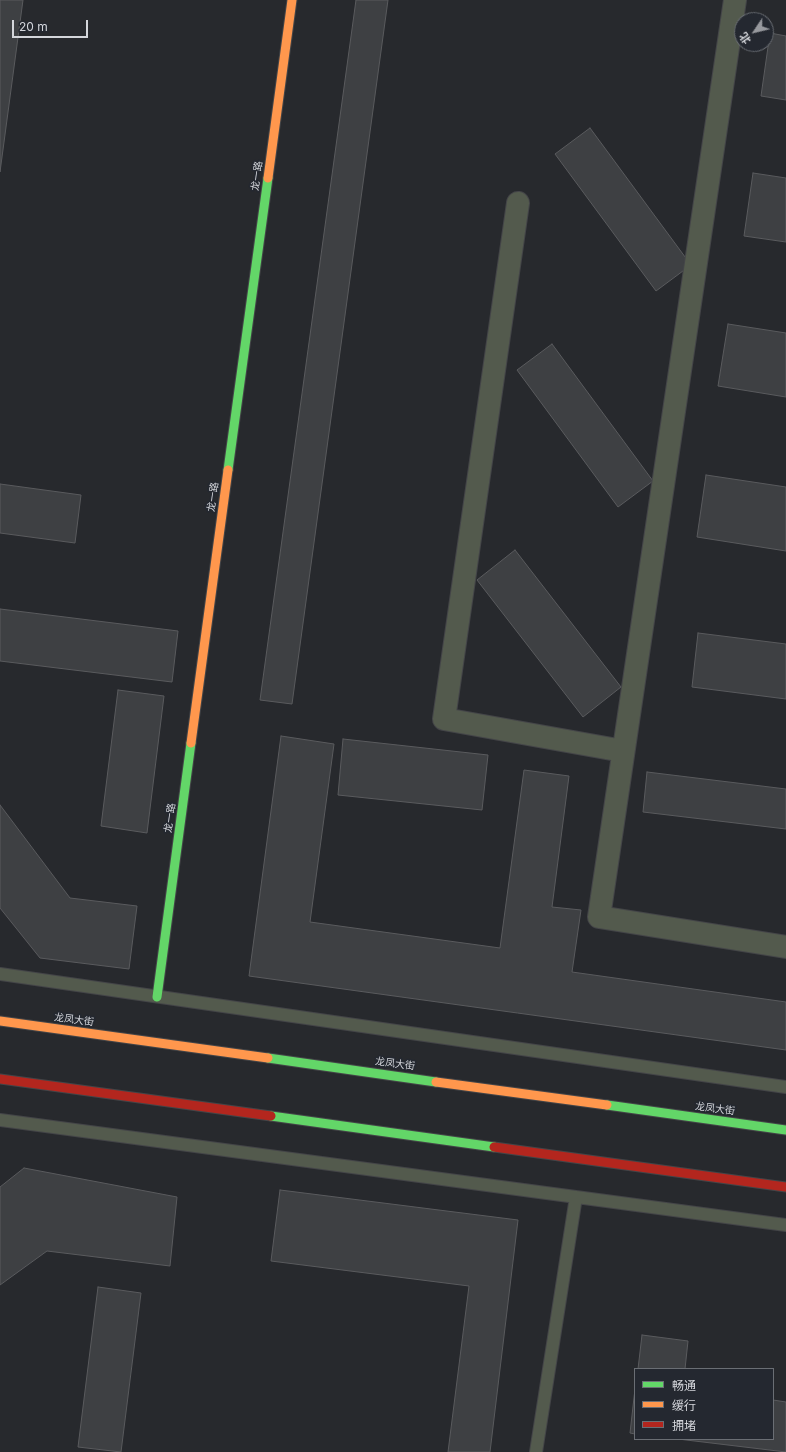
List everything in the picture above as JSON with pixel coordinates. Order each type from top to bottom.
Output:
[{"type":"main road","name":"龙一路","points":[[156,997],[292,0]]},
{"type":"main road","name":"龙凤大街","points":[[0,1021],[786,1130]]},
{"type":"main road","points":[[0,1080],[786,1187]]},
{"type":"street","points":[[735,0],[598,917],[786,947]]},
{"type":"street","points":[[518,203],[444,719],[623,751]]},
{"type":"lane","points":[[0,974],[786,1087]]},
{"type":"lane","points":[[0,1120],[786,1225]]},
{"type":"lane","points":[[536,1452],[576,1197]]},
{"type":"building","points":[[0,0],[23,0],[0,172]]},
{"type":"building","points":[[356,0],[388,0],[292,704],[260,700]]},
{"type":"building","points":[[774,34],[786,36],[786,100],[761,96],[767,52],[774,52]]},
{"type":"building","points":[[590,128],[691,265],[656,291],[555,154]]},
{"type":"building","points":[[753,173],[786,178],[786,242],[744,236]]},
{"type":"building","points":[[728,324],[786,333],[786,397],[718,386]]},
{"type":"building","points":[[552,344],[653,481],[618,507],[517,370]]},
{"type":"building","points":[[706,475],[786,487],[786,551],[697,537]]},
{"type":"building","points":[[0,484],[81,495],[75,543],[0,533]]},
{"type":"building","points":[[515,550],[621,687],[583,717],[477,580]]},
{"type":"building","points":[[0,609],[178,631],[172,682],[0,661]]},
{"type":"building","points":[[698,633],[786,644],[786,699],[692,687]]},
{"type":"building","points":[[118,690],[164,696],[147,833],[101,826]]},
{"type":"building","points":[[281,736],[334,744],[310,922],[500,948],[524,770],[569,776],[552,907],[581,910],[572,972],[786,1002],[786,1050],[249,976]]},
{"type":"building","points":[[343,739],[488,755],[482,810],[338,795]]},
{"type":"building","points":[[647,772],[786,789],[786,829],[643,812]]},
{"type":"building","points":[[0,805],[70,898],[137,906],[129,969],[40,958],[0,908]]},
{"type":"building","points":[[24,1168],[177,1197],[170,1266],[47,1251],[0,1285],[0,1187]]},
{"type":"building","points":[[280,1190],[518,1220],[490,1452],[448,1452],[469,1286],[271,1261]]},
{"type":"building","points":[[98,1287],[141,1293],[121,1452],[78,1447]]},
{"type":"building","points":[[642,1335],[688,1341],[685,1368],[638,1368]]},
{"type":"building","points":[[634,1398],[634,1434],[630,1433]]},
{"type":"building","points":[[774,1400],[786,1402],[786,1452],[686,1440],[774,1440]]},
{"type":"traffic: fast","points":[[228,470],[268,178]]},
{"type":"traffic: fast","points":[[157,997],[191,743]]},
{"type":"traffic: fast","points":[[268,1058],[436,1082]]},
{"type":"traffic: fast","points":[[607,1105],[786,1130]]},
{"type":"traffic: fast","points":[[271,1116],[494,1147]]},
{"type":"traffic: slow","points":[[268,178],[292,0]]},
{"type":"traffic: slow","points":[[191,743],[228,470]]},
{"type":"traffic: slow","points":[[0,1021],[268,1058]]},
{"type":"traffic: slow","points":[[436,1082],[607,1105]]},
{"type":"traffic: jam","points":[[0,1079],[271,1116]]},
{"type":"traffic: jam","points":[[494,1147],[786,1187]]}]
